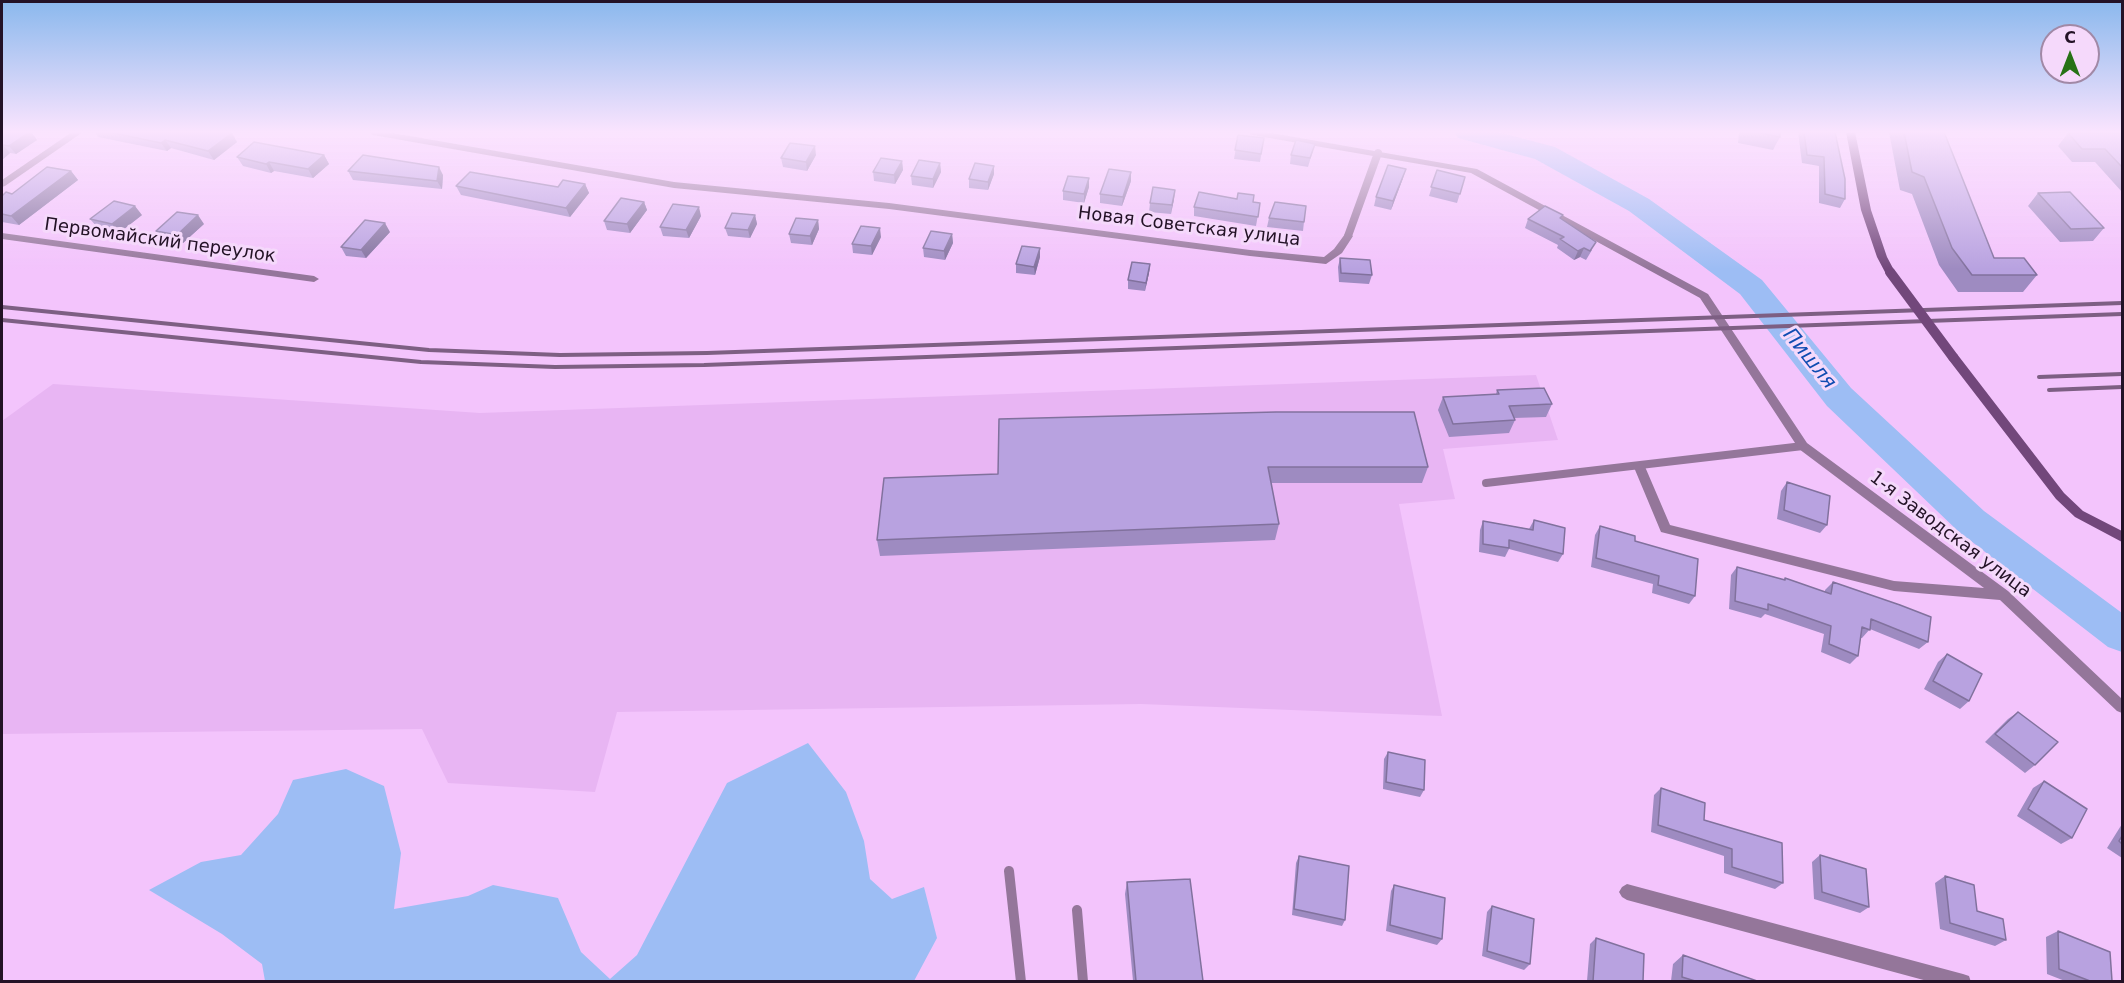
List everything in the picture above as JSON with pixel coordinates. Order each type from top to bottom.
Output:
[{"type":"main road","points":[[1859,178],[1866,210],[1882,257],[1890,272],[2060,496],[2079,514],[2122,537]]},
{"type":"street","name":"Новая Советская улица","points":[[634,178],[674,185],[900,207],[1326,261],[1338,251],[1348,236]]},
{"type":"street","name":"1-я Заводская улица","points":[[1487,178],[1704,296],[1803,446],[2003,595],[2122,707]]},
{"type":"street","name":"Первомайский переулок","points":[[2,236],[314,279]]},
{"type":"street","points":[[1639,465],[1665,529],[1894,586],[2003,595]]},
{"type":"street","points":[[1627,892],[1963,981]]},
{"type":"lane","points":[[1348,236],[1371,178]]},
{"type":"lane","points":[[1486,483],[1803,446]]},
{"type":"lane","points":[[1009,871],[1021,981]]},
{"type":"lane","points":[[1077,910],[1083,981]]},
{"type":"shaded area","points":[[1536,375],[1558,440],[1443,449],[1455,499],[1399,504],[1442,716],[1141,704],[617,712],[595,792],[448,783],[422,729],[2,734],[2,421],[53,384],[480,413]]},
{"type":"water","points":[[808,743],[846,792],[864,841],[870,879],[892,899],[924,887],[937,938],[914,981],[265,981],[262,964],[222,934],[149,890],[201,862],[241,855],[278,814],[293,780],[346,769],[384,786],[401,853],[394,909],[468,896],[493,885],[558,898],[581,952],[610,979],[637,955],[727,783]]},
{"type":"building","points":[[33,178],[62,178],[11,216],[2,214],[2,196],[6,192],[12,194]]},
{"type":"building","points":[[409,178],[437,178],[437,181]]},
{"type":"building","points":[[464,178],[504,178],[558,187],[563,180],[585,184],[566,208],[456,186]]},
{"type":"building","points":[[969,178],[990,178],[988,182]]},
{"type":"building","points":[[1067,178],[1089,178],[1084,194],[1063,191]]},
{"type":"building","points":[[1106,178],[1129,178],[1123,197],[1100,194]]},
{"type":"building","points":[[1383,178],[1402,178],[1393,201],[1376,197]]},
{"type":"building","points":[[1434,178],[1465,178],[1460,194],[1431,187]]},
{"type":"building","points":[[1825,178],[1845,178],[1845,199],[1825,194]]},
{"type":"building","points":[[1924,178],[1962,178],[1994,258],[2024,258],[2037,275],[1972,275],[1952,248]]},
{"type":"building","points":[[1153,187],[1175,190],[1172,205],[1150,203]]},
{"type":"building","points":[[1199,192],[1237,199],[1238,193],[1254,195],[1253,202],[1260,203],[1258,217],[1194,207]]},
{"type":"building","points":[[2070,192],[2104,228],[2071,229],[2038,193]]},
{"type":"building","points":[[621,198],[644,202],[627,224],[604,221]]},
{"type":"building","points":[[114,201],[135,206],[112,224],[90,219]]},
{"type":"building","points":[[1275,202],[1306,206],[1304,222],[1269,218]]},
{"type":"building","points":[[673,204],[699,207],[686,230],[660,227]]},
{"type":"building","points":[[1545,206],[1563,215],[1560,218],[1596,242],[1590,251],[1584,248],[1578,251],[1560,239],[1564,237],[1528,219]]},
{"type":"building","points":[[177,212],[198,215],[177,235],[156,231]]},
{"type":"building","points":[[732,213],[755,215],[748,230],[725,228]]},
{"type":"building","points":[[796,218],[818,220],[810,236],[789,234]]},
{"type":"building","points":[[365,220],[385,223],[361,250],[341,247]]},
{"type":"building","points":[[861,226],[880,228],[871,246],[852,244]]},
{"type":"building","points":[[931,231],[952,234],[944,251],[923,248]]},
{"type":"building","points":[[1022,246],[1040,248],[1034,267],[1016,264]]},
{"type":"building","points":[[1340,258],[1370,260],[1372,275],[1341,273]]},
{"type":"building","points":[[1132,262],[1150,264],[1146,283],[1128,280]]},
{"type":"building","points":[[1544,388],[1552,404],[1509,406],[1515,420],[1453,424],[1443,397],[1499,394],[1497,390]]},
{"type":"building","points":[[1276,412],[1414,412],[1428,467],[1268,467],[1279,524],[877,540],[884,478],[998,474],[999,419]]},
{"type":"building","points":[[1787,482],[1830,496],[1827,525],[1784,510]]},
{"type":"building","points":[[1534,520],[1565,528],[1563,554],[1509,540],[1509,548],[1483,544],[1483,521],[1533,530]]},
{"type":"building","points":[[1600,526],[1635,536],[1635,541],[1698,559],[1695,596],[1658,585],[1659,576],[1596,558]]},
{"type":"building","points":[[1737,567],[1785,580],[1785,578],[1831,594],[1833,582],[1931,617],[1928,642],[1871,619],[1870,630],[1862,627],[1858,656],[1829,644],[1831,626],[1768,604],[1768,610],[1735,601]]},
{"type":"building","points":[[1947,654],[1982,674],[1969,701],[1933,681]]},
{"type":"building","points":[[2018,712],[2058,742],[2035,765],[1995,734]]},
{"type":"building","points":[[1388,752],[1425,760],[1424,790],[1386,782]]},
{"type":"building","points":[[2044,781],[2087,809],[2072,838],[2028,809]]},
{"type":"building","points":[[1661,788],[1705,803],[1704,820],[1782,843],[1783,883],[1732,867],[1732,849],[1658,825]]},
{"type":"building","points":[[1820,855],[1866,869],[1869,907],[1822,892]]},
{"type":"building","points":[[1299,856],[1349,866],[1345,920],[1294,909]]},
{"type":"building","points":[[1945,876],[1974,885],[1977,911],[2003,919],[2006,940],[1950,923]]},
{"type":"building","points":[[1190,879],[1203,981],[1136,981],[1127,882]]},
{"type":"building","points":[[1394,885],[1445,898],[1442,939],[1390,925]]},
{"type":"building","points":[[1492,906],[1534,919],[1530,964],[1487,951]]},
{"type":"building","points":[[2058,931],[2110,952],[2112,981],[2090,981],[2059,969]]},
{"type":"building","points":[[1596,938],[1644,954],[1643,981],[1593,981]]},
{"type":"building","points":[[1683,955],[1757,981],[1695,981],[1682,977]]},
{"type":"waterway","name":"Пишля","points":[[1590,178],[1639,205],[1751,287],[1839,397],[1971,521],[2122,635]]},
{"type":"railway","points":[[2,307],[429,350],[560,355],[707,353],[2122,303]]},
{"type":"railway","points":[[2,320],[421,362],[555,367],[704,365],[2122,314]]},
{"type":"railway","points":[[2039,377],[2122,374]]},
{"type":"railway","points":[[2049,390],[2122,387]]}]
